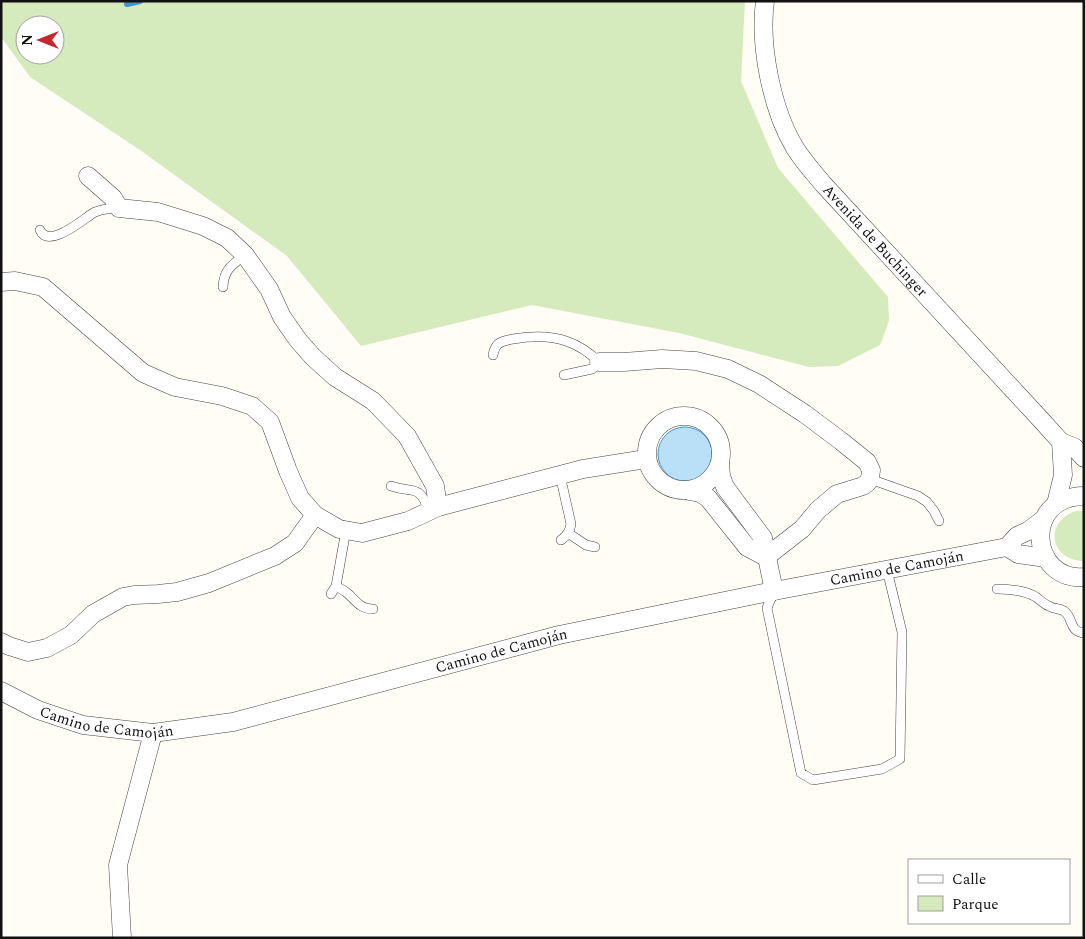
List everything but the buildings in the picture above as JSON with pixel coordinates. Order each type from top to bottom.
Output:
[{"type":"street","name":"Avenida de Buchinger","points":[[765,1],[764,41],[769,77],[780,116],[795,148],[824,185],[1061,442],[1074,447],[1084,458]]},
{"type":"street","points":[[88,176],[126,212],[158,212],[203,226],[226,238],[245,255],[269,289],[282,317],[313,357],[335,378],[373,401],[407,436],[435,486],[434,509]]},
{"type":"street","points":[[1,282],[15,281],[43,287],[143,373],[175,388],[222,396],[252,406],[270,422],[300,498],[316,515],[339,529],[362,534],[408,521],[434,509],[560,475],[583,469],[646,459]]},
{"type":"street","points":[[599,362],[662,359],[696,361],[728,369],[759,384],[805,414],[870,466],[870,479],[863,486],[837,494],[818,510],[802,529],[766,557]]},
{"type":"street","points":[[766,557],[747,547],[708,498],[700,493],[668,488],[652,474],[646,459],[648,443],[652,433],[660,425],[668,419],[678,416],[689,416],[700,419],[715,433],[720,443],[720,464],[725,487],[763,538],[774,591]]},
{"type":"street","points":[[1056,504],[1063,476],[1061,442]]},
{"type":"street","points":[[689,491],[699,488],[708,482],[720,464]]},
{"type":"street","points":[[1084,496],[1065,499],[1049,510],[1044,519],[1040,539],[1046,558],[1053,566],[1070,576],[1084,577]]},
{"type":"street","points":[[1,642],[28,652],[47,648],[71,635],[93,614],[122,597],[177,592],[210,583],[275,556],[295,544],[316,515]]},
{"type":"street","name":"Camino de Camoján","points":[[1,691],[38,710],[83,725],[153,733],[233,722],[559,636],[774,591],[1007,547],[1016,536],[1028,531],[1044,519]]},
{"type":"street","points":[[1007,547],[1018,554],[1046,558]]},
{"type":"street","points":[[122,938],[118,865],[153,733]]},
{"type":"lane","points":[[40,230],[44,236],[59,235],[94,213],[107,208],[126,212]]},
{"type":"lane","points":[[223,287],[223,280],[230,266],[245,255]]},
{"type":"lane","points":[[493,354],[496,346],[504,341],[523,337],[553,337],[568,342],[591,354],[599,362],[592,369],[564,375]]},
{"type":"lane","points":[[560,475],[571,524],[568,534],[561,540]]},
{"type":"lane","points":[[870,479],[918,496],[927,502],[939,520]]},
{"type":"lane","points":[[391,486],[419,492],[434,509]]},
{"type":"lane","points":[[346,530],[333,590],[346,592],[358,605],[373,609]]},
{"type":"lane","points":[[568,534],[586,545],[595,547]]},
{"type":"lane","points":[[774,591],[767,608],[801,773],[813,780],[882,769],[900,759],[902,632],[887,570]]},
{"type":"lane","points":[[997,588],[1017,590],[1035,597],[1051,608],[1061,610],[1069,616],[1073,628],[1084,633]]},
{"type":"green space","points":[[1,1],[745,1],[741,81],[778,168],[888,297],[889,321],[880,345],[838,366],[809,367],[679,333],[532,305],[361,346],[287,256],[140,150],[30,77],[21,65],[65,65],[65,15],[15,15],[15,56],[1,37]]},
{"type":"green space","points":[[1076,511],[1084,511],[1083,561],[1072,559],[1063,554],[1057,547],[1055,539],[1055,531],[1059,523],[1066,516]]},
{"type":"water","points":[[685,427],[695,429],[704,435],[710,444],[712,454],[710,464],[704,473],[695,479],[685,481],[675,479],[666,473],[660,464],[658,454],[660,444],[666,435],[675,429]]},
{"type":"waterway","points":[[127,4],[140,1]]}]
